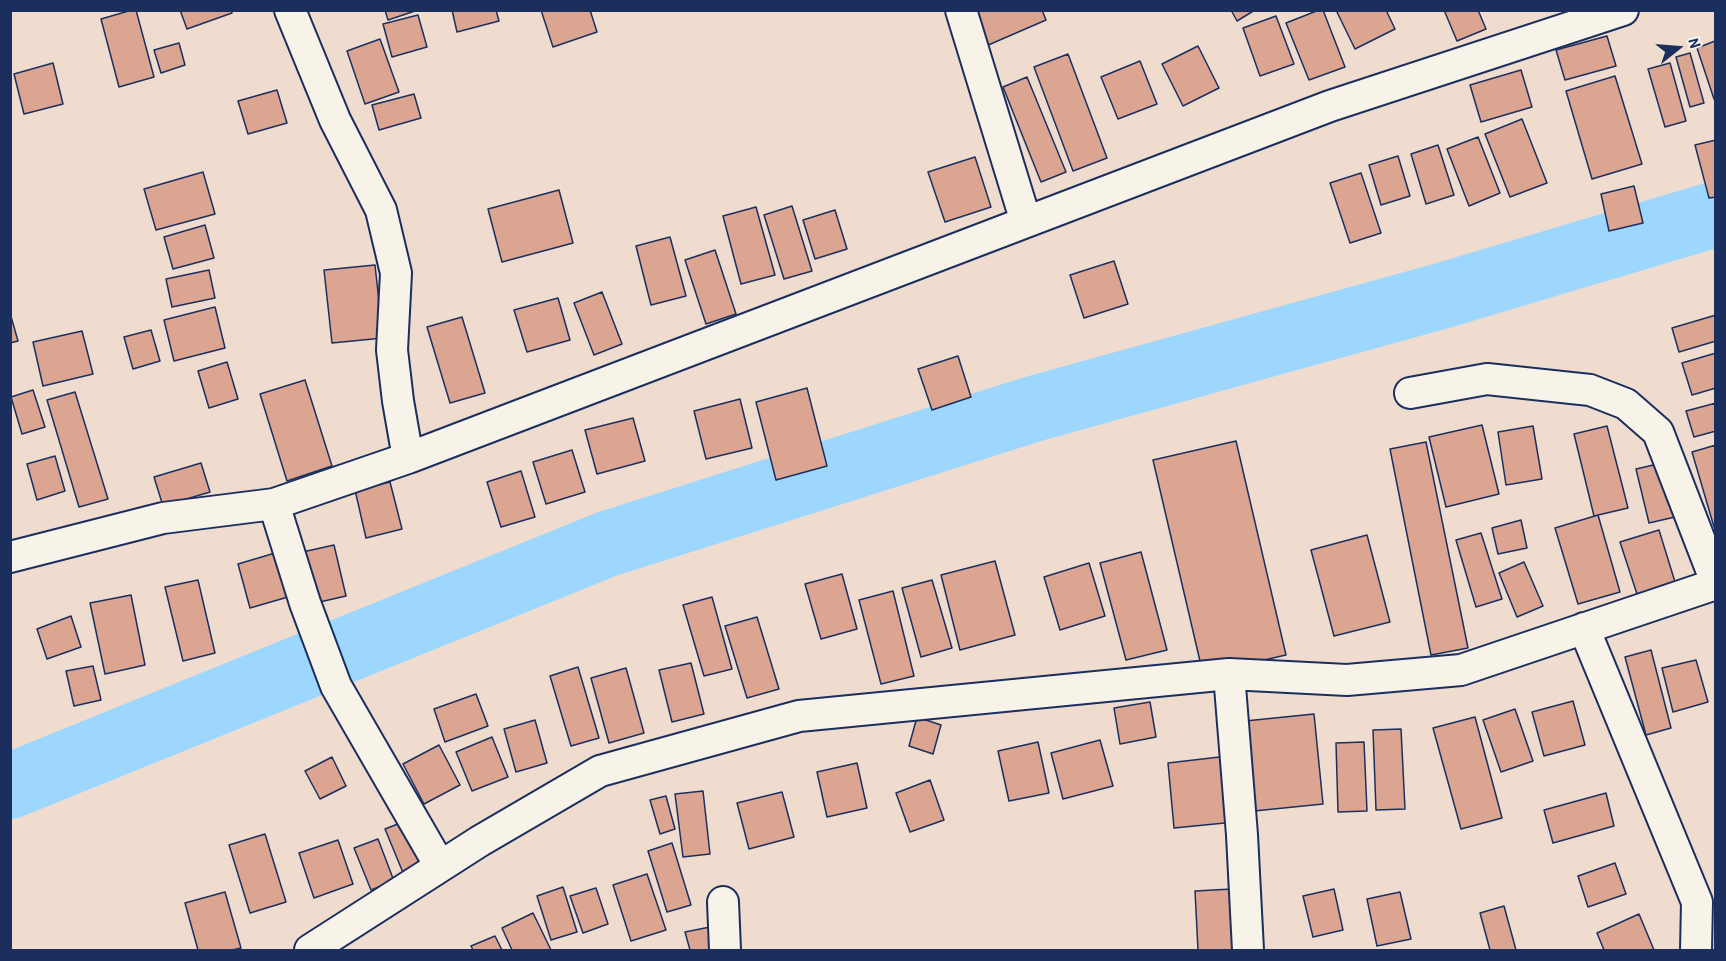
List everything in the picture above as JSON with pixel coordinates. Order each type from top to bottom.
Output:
[{"type":"street","points":[[290,10],[336,120],[381,210],[396,273],[392,350],[408,458]]},
{"type":"street","points":[[961,10],[1026,222]]},
{"type":"street","points":[[10,557],[163,518],[274,504],[408,458],[1329,106],[1564,20],[1623,10]]},
{"type":"street","points":[[310,951],[480,841],[600,771],[799,716],[1229,674],[1347,680],[1461,670],[1716,583],[1658,432],[1626,404],[1590,390],[1486,379],[1410,393]]},
{"type":"street","points":[[274,504],[305,603],[336,686],[440,866]]},
{"type":"street","points":[[1584,628],[1697,902],[1696,951]]},
{"type":"street","points":[[1229,674],[1242,835],[1248,951]]},
{"type":"street","points":[[723,902],[725,951]]},
{"type":"building","points":[[136,10],[154,77],[119,87],[101,19]]},
{"type":"building","points":[[180,10],[231,10],[232,13],[187,29]]},
{"type":"building","points":[[385,10],[418,10],[388,20]]},
{"type":"building","points":[[452,10],[496,10],[499,21],[457,32]]},
{"type":"building","points":[[541,10],[590,10],[597,32],[553,47]]},
{"type":"building","points":[[970,10],[1042,10],[1046,20],[986,46]]},
{"type":"building","points":[[1231,10],[1255,10],[1237,21]]},
{"type":"building","points":[[1323,10],[1345,67],[1309,80],[1286,23]]},
{"type":"building","points":[[1336,10],[1386,10],[1395,29],[1355,49]]},
{"type":"building","points":[[1444,10],[1478,10],[1486,29],[1457,41]]},
{"type":"building","points":[[418,15],[427,47],[392,57],[383,24]]},
{"type":"building","points":[[1276,16],[1294,64],[1260,76],[1243,28]]},
{"type":"building","points":[[1607,36],[1616,66],[1565,80],[1556,50]]},
{"type":"building","points":[[380,39],[399,92],[365,104],[347,51]]},
{"type":"building","points":[[1715,41],[1716,99],[1714,99],[1697,48]]},
{"type":"building","points":[[179,43],[185,65],[161,73],[154,50]]},
{"type":"building","points":[[1198,46],[1219,88],[1183,106],[1162,64]]},
{"type":"building","points":[[1690,53],[1704,103],[1690,107],[1676,57]]},
{"type":"building","points":[[1068,54],[1107,158],[1073,171],[1034,67]]},
{"type":"building","points":[[1140,61],[1157,104],[1118,119],[1101,77]]},
{"type":"building","points":[[53,63],[63,104],[24,114],[14,74]]},
{"type":"building","points":[[1670,63],[1686,121],[1665,127],[1648,69]]},
{"type":"building","points":[[1521,70],[1532,107],[1481,122],[1470,85]]},
{"type":"building","points":[[1615,76],[1642,164],[1592,179],[1566,91]]},
{"type":"building","points":[[1027,77],[1066,172],[1041,182],[1003,87]]},
{"type":"building","points":[[277,90],[287,123],[248,134],[238,101]]},
{"type":"building","points":[[414,94],[421,118],[379,130],[372,105]]},
{"type":"building","points":[[1522,119],[1547,183],[1510,197],[1485,134]]},
{"type":"building","points":[[1478,137],[1500,193],[1469,206],[1447,149]]},
{"type":"building","points":[[1716,140],[1716,197],[1709,198],[1695,145]]},
{"type":"building","points":[[1438,145],[1454,195],[1426,204],[1411,154]]},
{"type":"building","points":[[1398,156],[1410,196],[1381,205],[1369,165]]},
{"type":"building","points":[[975,157],[991,207],[945,222],[928,172]]},
{"type":"building","points":[[203,172],[215,214],[156,230],[144,189]]},
{"type":"building","points":[[1361,173],[1381,233],[1350,243],[1330,183]]},
{"type":"building","points":[[1634,186],[1643,223],[1609,231],[1601,194]]},
{"type":"building","points":[[559,190],[573,243],[502,262],[488,209]]},
{"type":"building","points":[[792,206],[812,271],[784,279],[764,215]]},
{"type":"building","points":[[756,207],[775,275],[741,284],[723,216]]},
{"type":"building","points":[[835,210],[847,249],[815,259],[803,220]]},
{"type":"building","points":[[205,225],[214,258],[173,269],[164,237]]},
{"type":"building","points":[[670,237],[686,296],[651,305],[636,246]]},
{"type":"building","points":[[715,250],[736,314],[706,324],[685,260]]},
{"type":"building","points":[[1114,261],[1128,304],[1084,318],[1070,275]]},
{"type":"building","points":[[375,265],[383,338],[332,343],[324,270]]},
{"type":"building","points":[[209,270],[215,298],[172,307],[166,279]]},
{"type":"building","points":[[602,292],[622,344],[594,355],[574,303]]},
{"type":"building","points":[[558,298],[570,340],[527,352],[514,310]]},
{"type":"building","points":[[215,307],[225,348],[174,361],[164,320]]},
{"type":"building","points":[[10,313],[18,341],[10,343]]},
{"type":"building","points":[[1716,315],[1716,341],[1679,352],[1672,328]]},
{"type":"building","points":[[462,317],[485,393],[450,403],[427,327]]},
{"type":"building","points":[[151,330],[160,361],[133,369],[124,337]]},
{"type":"building","points":[[82,331],[93,374],[43,386],[33,342]]},
{"type":"building","points":[[1716,353],[1716,388],[1692,395],[1682,363]]},
{"type":"building","points":[[958,356],[971,397],[932,410],[918,369]]},
{"type":"building","points":[[227,362],[238,399],[209,408],[198,371]]},
{"type":"building","points":[[305,380],[332,466],[287,481],[260,394]]},
{"type":"building","points":[[807,388],[827,466],[776,480],[756,402]]},
{"type":"building","points":[[33,390],[45,427],[22,434],[11,397]]},
{"type":"building","points":[[75,392],[108,499],[79,507],[47,400]]},
{"type":"building","points":[[740,399],[752,448],[706,459],[694,411]]},
{"type":"building","points":[[1716,403],[1716,431],[1694,437],[1686,411]]},
{"type":"building","points":[[633,418],[645,461],[597,474],[585,430]]},
{"type":"building","points":[[1482,425],[1499,494],[1446,507],[1429,437]]},
{"type":"building","points":[[1533,426],[1542,479],[1506,485],[1498,432]]},
{"type":"building","points":[[1607,426],[1628,508],[1594,516],[1574,434]]},
{"type":"building","points":[[1236,441],[1286,655],[1203,674],[1153,460]]},
{"type":"building","points":[[1426,442],[1468,648],[1431,655],[1390,449]]},
{"type":"building","points":[[1716,445],[1716,526],[1714,527],[1692,452]]},
{"type":"building","points":[[572,450],[585,492],[546,504],[533,462]]},
{"type":"building","points":[[55,456],[65,491],[37,500],[27,464]]},
{"type":"building","points":[[201,463],[210,492],[163,506],[154,477]]},
{"type":"building","points":[[1662,463],[1675,517],[1649,523],[1636,469]]},
{"type":"building","points":[[521,471],[535,517],[501,527],[487,482]]},
{"type":"building","points":[[390,482],[402,529],[366,538],[355,490]]},
{"type":"building","points":[[1598,515],[1620,592],[1578,604],[1555,528]]},
{"type":"building","points":[[1521,520],[1527,548],[1498,554],[1492,528]]},
{"type":"building","points":[[1659,530],[1675,582],[1637,594],[1620,542]]},
{"type":"building","points":[[1481,533],[1502,599],[1476,607],[1456,540]]},
{"type":"building","points":[[1367,535],[1390,622],[1334,636],[1311,550]]},
{"type":"building","points":[[334,545],[346,596],[311,604],[298,553]]},
{"type":"building","points":[[1141,552],[1167,650],[1126,660],[1100,563]]},
{"type":"building","points":[[275,553],[288,597],[250,608],[238,564]]},
{"type":"building","points":[[995,561],[1015,635],[960,650],[941,575]]},
{"type":"building","points":[[1524,562],[1543,606],[1517,617],[1499,573]]},
{"type":"building","points":[[1089,563],[1105,616],[1060,630],[1044,577]]},
{"type":"building","points":[[842,574],[857,629],[821,639],[805,584]]},
{"type":"building","points":[[198,580],[215,653],[183,661],[165,587]]},
{"type":"building","points":[[932,580],[952,648],[921,657],[902,588]]},
{"type":"building","points":[[893,591],[914,676],[881,684],[859,600]]},
{"type":"building","points":[[131,595],[145,665],[105,674],[90,603]]},
{"type":"building","points":[[712,597],[732,669],[704,676],[683,605]]},
{"type":"building","points":[[71,616],[81,647],[47,659],[37,629]]},
{"type":"building","points":[[757,617],[779,689],[747,698],[725,626]]},
{"type":"building","points":[[1651,650],[1671,728],[1646,735],[1625,657]]},
{"type":"building","points":[[1696,660],[1708,702],[1673,712],[1662,668]]},
{"type":"building","points":[[691,663],[704,714],[672,722],[659,670]]},
{"type":"building","points":[[93,666],[101,700],[74,706],[66,671]]},
{"type":"building","points":[[578,667],[599,738],[571,746],[550,676]]},
{"type":"building","points":[[626,668],[644,733],[609,743],[591,678]]},
{"type":"building","points":[[476,694],[488,726],[445,742],[434,709]]},
{"type":"building","points":[[1573,701],[1585,745],[1544,756],[1532,712]]},
{"type":"building","points":[[1150,702],[1156,737],[1120,744],[1114,708]]},
{"type":"building","points":[[1515,709],[1533,761],[1501,772],[1483,720]]},
{"type":"building","points":[[1314,714],[1323,804],[1254,811],[1245,721]]},
{"type":"building","points":[[917,717],[941,725],[933,754],[909,746]]},
{"type":"building","points":[[1475,717],[1502,818],[1461,829],[1433,728]]},
{"type":"building","points":[[535,720],[547,763],[516,772],[504,729]]},
{"type":"building","points":[[1401,729],[1405,809],[1376,810],[1373,730]]},
{"type":"building","points":[[492,737],[508,777],[472,791],[456,752]]},
{"type":"building","points":[[1100,740],[1113,786],[1063,799],[1051,753]]},
{"type":"building","points":[[1038,742],[1049,793],[1009,801],[998,751]]},
{"type":"building","points":[[1364,742],[1367,811],[1338,812],[1336,743]]},
{"type":"building","points":[[439,745],[460,785],[424,804],[403,764]]},
{"type":"building","points":[[1228,756],[1235,822],[1174,828],[1168,763]]},
{"type":"building","points":[[332,757],[346,786],[320,799],[305,771]]},
{"type":"building","points":[[857,763],[867,808],[827,817],[817,772]]},
{"type":"building","points":[[930,780],[944,820],[910,832],[896,793]]},
{"type":"building","points":[[703,791],[710,854],[683,857],[675,794]]},
{"type":"building","points":[[782,792],[794,837],[749,849],[737,803]]},
{"type":"building","points":[[1606,793],[1614,826],[1553,843],[1544,810]]},
{"type":"building","points":[[666,796],[675,829],[660,834],[650,800]]},
{"type":"building","points":[[408,820],[427,865],[404,875],[385,829]]},
{"type":"building","points":[[265,834],[286,902],[250,913],[229,845]]},
{"type":"building","points":[[378,839],[394,881],[371,890],[354,848]]},
{"type":"building","points":[[338,840],[353,884],[314,898],[299,853]]},
{"type":"building","points":[[672,843],[691,905],[667,912],[648,851]]},
{"type":"building","points":[[1615,863],[1626,894],[1588,907],[1578,876]]},
{"type":"building","points":[[647,874],[666,930],[631,941],[613,885]]},
{"type":"building","points":[[563,887],[577,932],[551,940],[537,896]]},
{"type":"building","points":[[596,888],[608,924],[583,933],[570,896]]},
{"type":"building","points":[[1232,889],[1234,950],[1198,950],[1195,891]]},
{"type":"building","points":[[1334,889],[1343,930],[1313,937],[1303,896]]},
{"type":"building","points":[[225,892],[241,948],[198,950],[185,903]]},
{"type":"building","points":[[1400,892],[1411,939],[1377,946],[1367,899]]},
{"type":"building","points":[[1504,906],[1516,950],[1490,950],[1480,913]]},
{"type":"building","points":[[533,913],[551,950],[512,950],[502,928]]},
{"type":"building","points":[[1639,914],[1654,950],[1604,950],[1597,933]]},
{"type":"building","points":[[715,926],[720,950],[690,950],[685,932]]},
{"type":"building","points":[[495,936],[502,950],[473,950],[471,946]]},
{"type":"waterway","points":[[10,786],[607,544],[1033,409],[1441,296],[1716,214]]}]
